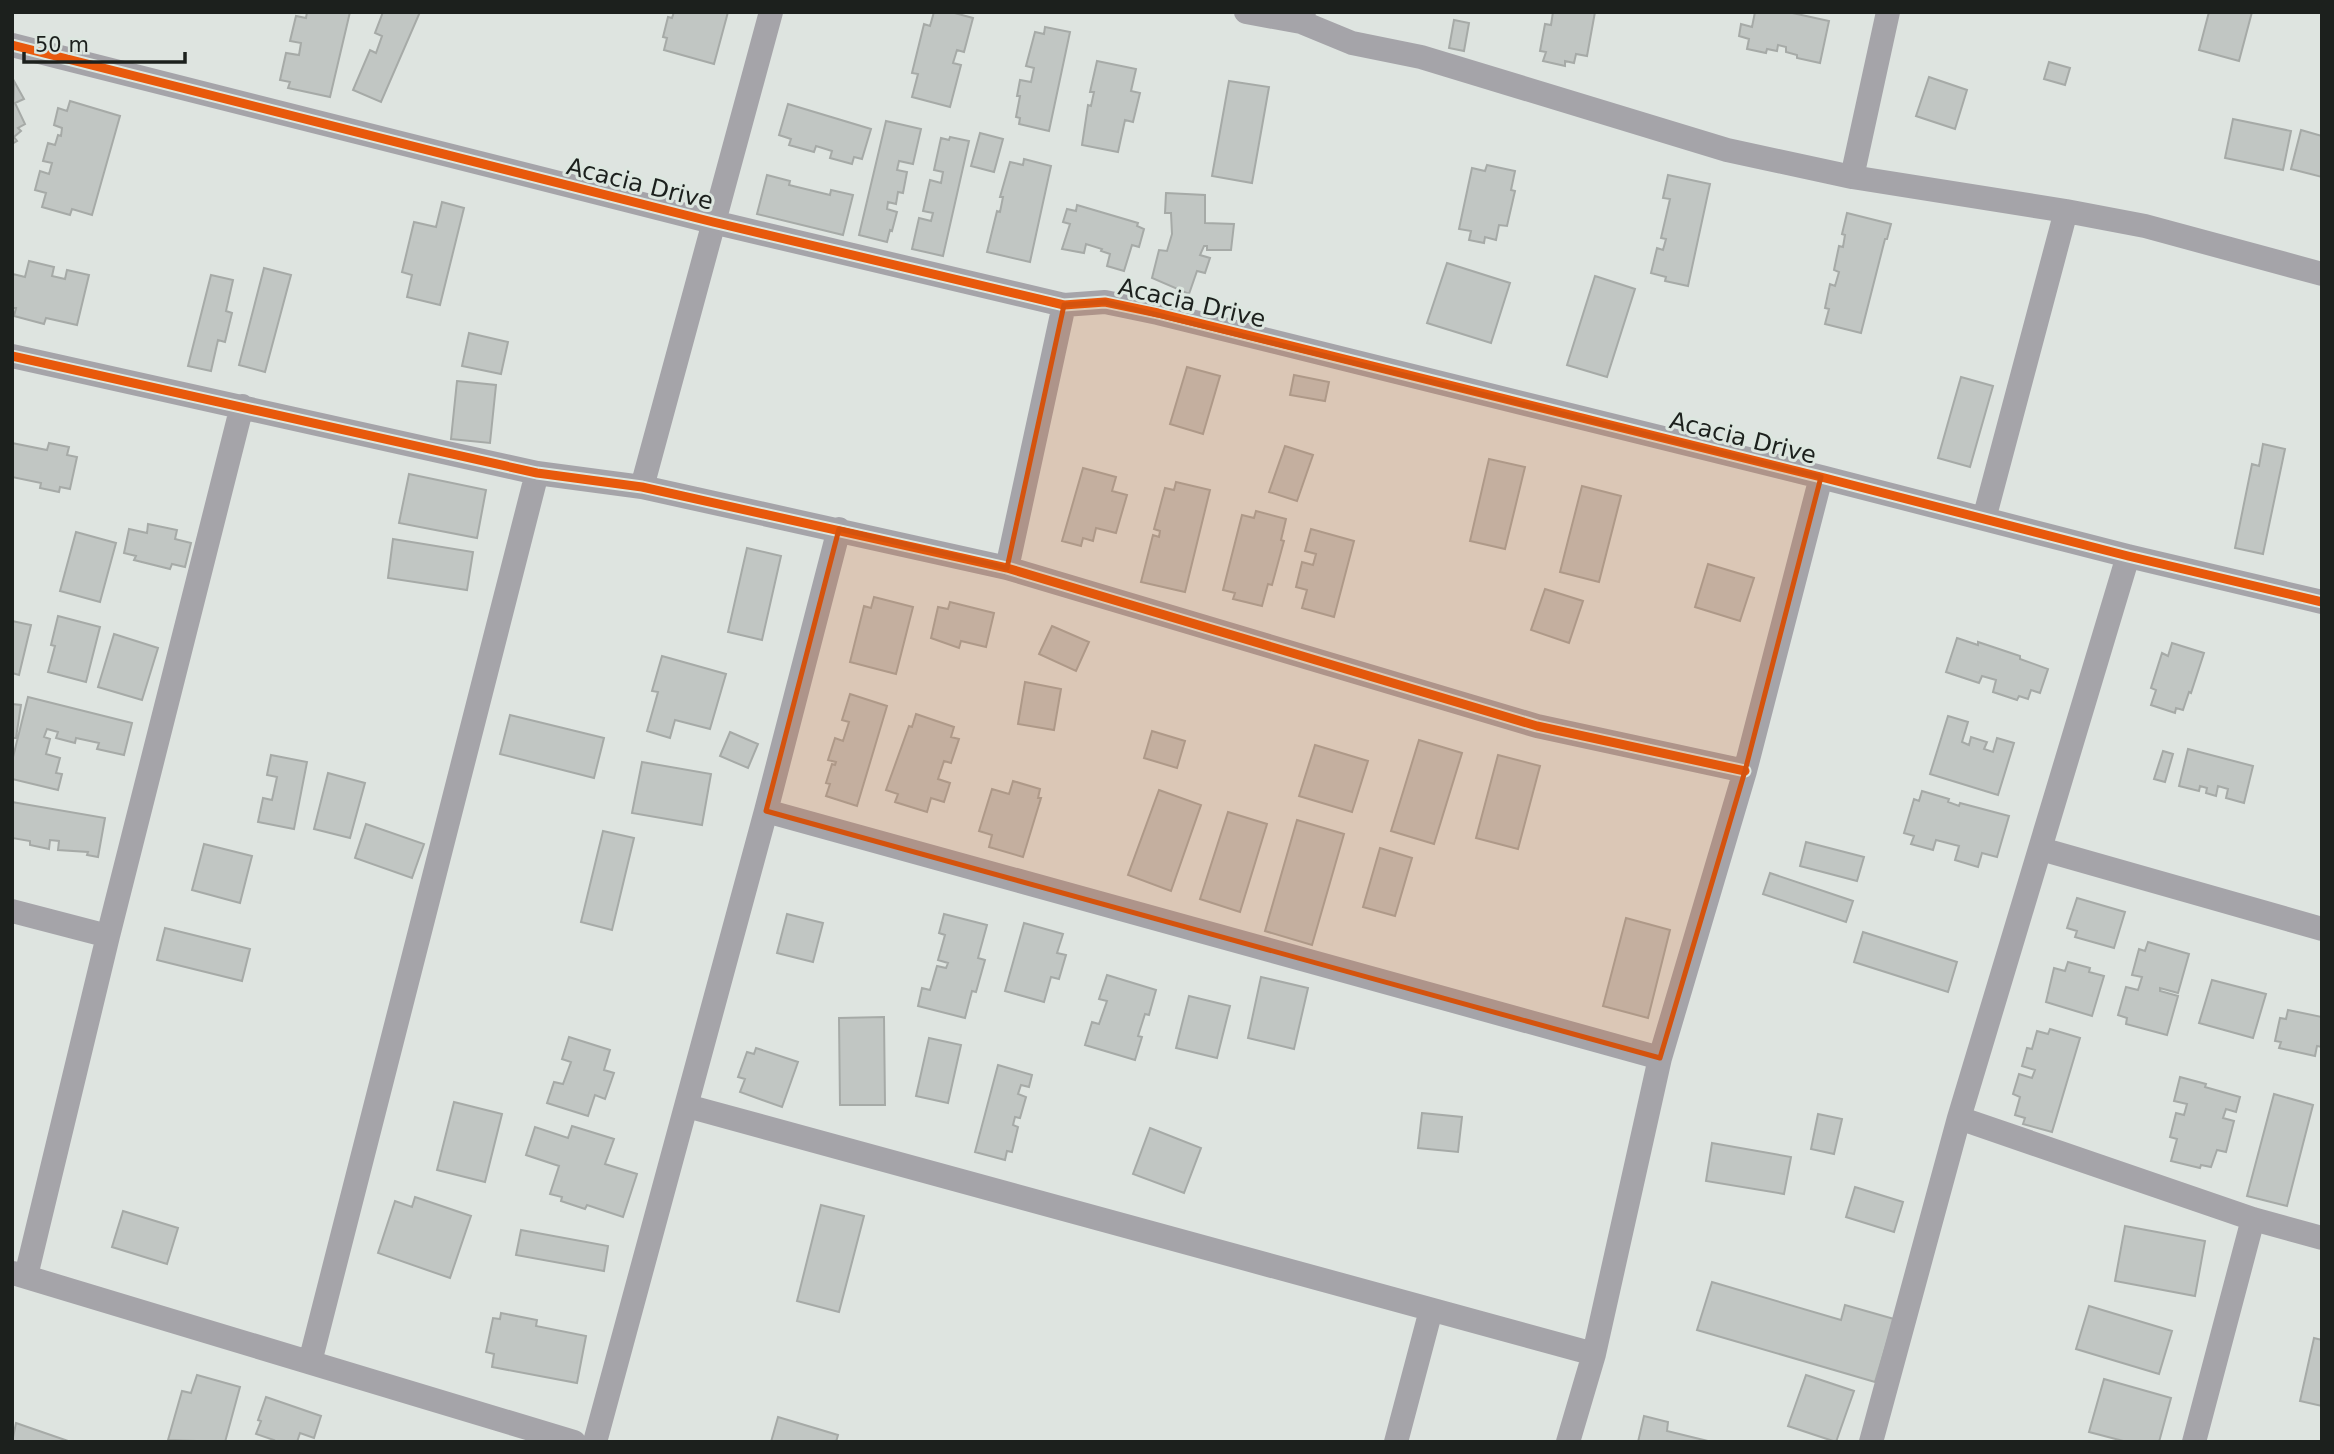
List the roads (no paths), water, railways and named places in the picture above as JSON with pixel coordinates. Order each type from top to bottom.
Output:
[{"type":"street","points":[[642,487],[771,12]]},
{"type":"street","points":[[1245,12],[1302,17],[1352,43],[1421,57],[1727,150],[1852,177],[2145,226],[2322,274]]},
{"type":"street","points":[[1852,177],[1888,12]]},
{"type":"street","name":"Acacia Drive","points":[[12,46],[713,222],[1064,305],[1105,302],[1158,313],[2128,556],[2322,602]]},
{"type":"street","points":[[1983,519],[2066,211]]},
{"type":"street","points":[[1007,568],[1064,305]]},
{"type":"street","points":[[12,356],[537,473],[642,487],[1007,568],[1537,726],[1745,771]]},
{"type":"street","points":[[242,406],[19,1274],[574,1442]]},
{"type":"street","points":[[310,1362],[537,473]]},
{"type":"street","points":[[1568,1442],[1594,1354],[1660,1058],[1745,771],[1821,477]]},
{"type":"street","points":[[595,1442],[766,811],[839,529]]},
{"type":"street","points":[[1871,1442],[1959,1118],[2128,556]]},
{"type":"street","points":[[766,811],[1660,1058]]},
{"type":"street","points":[[2041,849],[2322,929]]},
{"type":"street","points":[[12,911],[108,936]]},
{"type":"street","points":[[687,1106],[1594,1354]]},
{"type":"street","points":[[1959,1118],[2253,1219],[2322,1238]]},
{"type":"street","points":[[2194,1442],[2253,1219]]},
{"type":"street","points":[[1396,1442],[1431,1310]]}]
